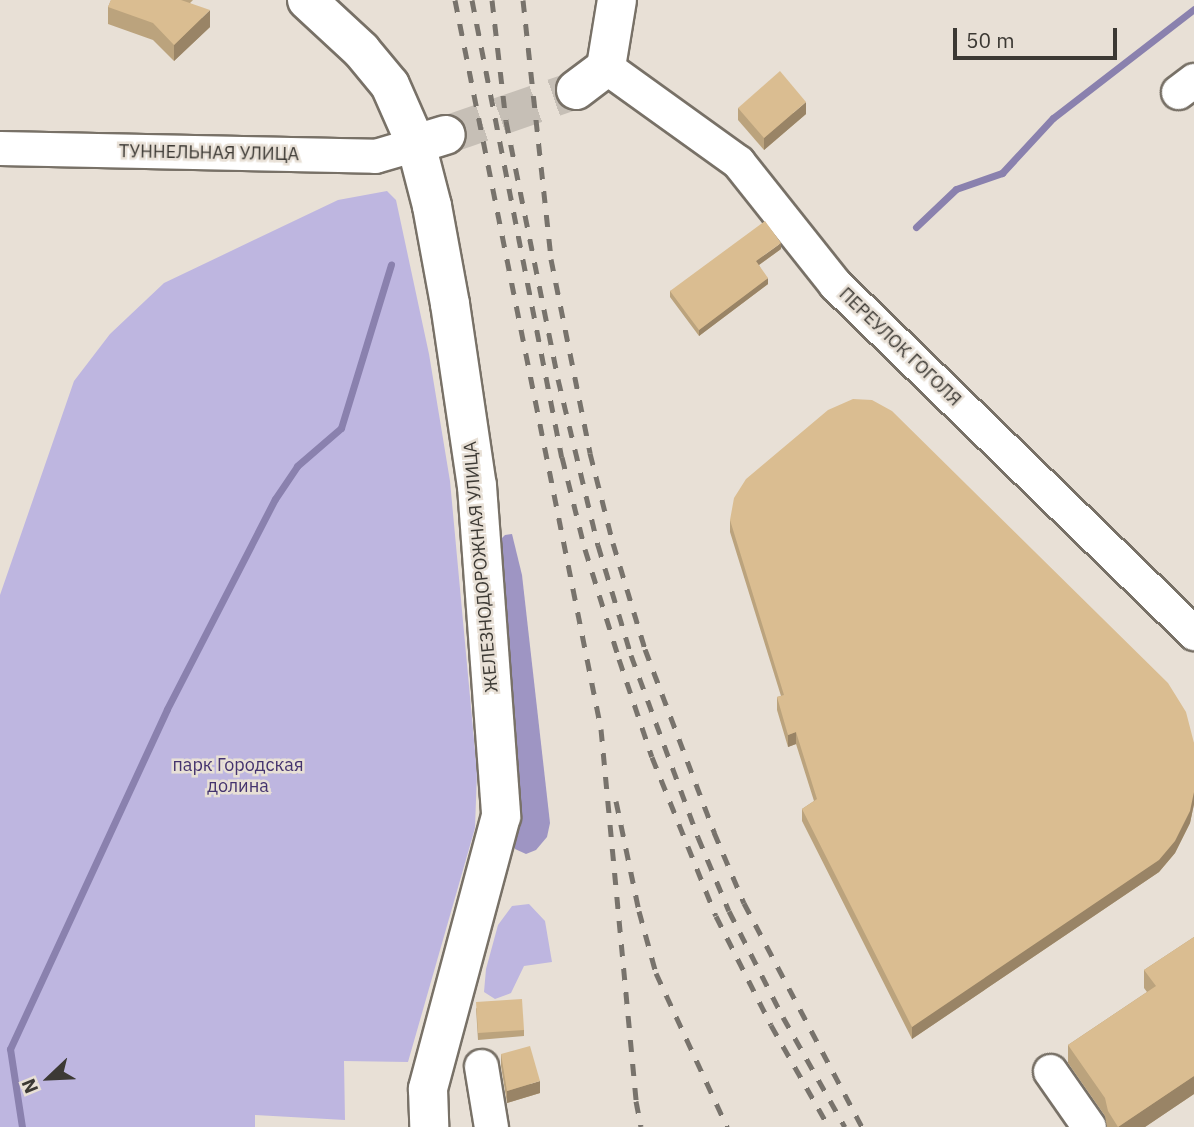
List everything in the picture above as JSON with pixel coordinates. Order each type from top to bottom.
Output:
[{"type":"main road","name":"ЖЕЛЕЗНОДОРОЖНАЯ УЛИЦА","points":[[307,0],[361,50],[431,140],[432,206],[446,279],[477,486],[501,816],[428,1089],[429,1127]]},
{"type":"main road","points":[[576,90],[606,67],[617,0]]},
{"type":"street","name":"ПЕРЕУЛОК ГОГОЛЯ","points":[[606,67],[738,162],[835,284],[1194,633]]},
{"type":"street","name":"ТУННЕЛЬНАЯ УЛИЦА","points":[[0,148],[374,156],[431,140]]},
{"type":"street","points":[[481,1066],[491,1127]]},
{"type":"street","points":[[1050,1070],[1089,1127]]},
{"type":"green space","name":"парк Городская долина","points":[[387,191],[396,200],[429,354],[450,481],[477,772],[475,828],[408,1062],[344,1061],[345,1120],[255,1115],[255,1127],[0,1127],[0,595],[74,381],[110,334],[164,283],[338,200]]},
{"type":"green space","points":[[529,904],[545,921],[552,962],[524,966],[511,993],[495,999],[484,992],[486,969],[498,925],[512,906]]},
{"type":"shaded area","points":[[512,534],[522,575],[550,823],[547,837],[536,850],[526,854],[515,849],[496,544],[505,535]]},
{"type":"building","points":[[111,0],[181,0],[210,10],[174,45],[153,23],[108,7]]},
{"type":"building","points":[[780,71],[806,102],[764,138],[738,108]]},
{"type":"building","points":[[765,221],[781,243],[756,261],[768,278],[699,330],[670,291]]},
{"type":"building","points":[[853,399],[872,400],[892,411],[1168,683],[1186,712],[1194,743],[1194,792],[1190,811],[1175,841],[1159,860],[912,1027],[802,809],[817,799],[796,732],[788,735],[777,697],[784,695],[730,520],[734,498],[746,479],[828,410]]},
{"type":"building","points":[[1194,937],[1194,1076],[1118,1127],[1108,1111],[1105,1098],[1068,1045],[1156,986],[1144,970]]},
{"type":"building","points":[[522,999],[524,1030],[478,1033],[476,1002]]},
{"type":"building","points":[[530,1046],[540,1081],[507,1091],[501,1054]]},
{"type":"waterway","points":[[916,227],[956,189],[1002,173],[1053,118],[1194,9]]},
{"type":"waterway","points":[[22,1127],[10,1049],[167,709],[275,499],[297,466],[341,428],[391,264]]},
{"type":"tunnel","points":[[446,135],[576,90]]},
{"type":"railway","points":[[455,0],[601,729],[636,1101],[641,1127]]},
{"type":"railway","points":[[472,0],[562,457],[585,549],[619,659],[652,757],[716,916],[771,1025],[829,1127]]},
{"type":"railway","points":[[492,0],[506,121],[558,379],[598,545],[631,655],[698,837],[729,911],[783,1017],[845,1127]]},
{"type":"railway","points":[[523,0],[551,259],[590,453],[613,543],[645,649],[714,832],[744,903],[862,1127]]},
{"type":"railway","points":[[616,801],[639,911],[656,973],[727,1127]]}]
